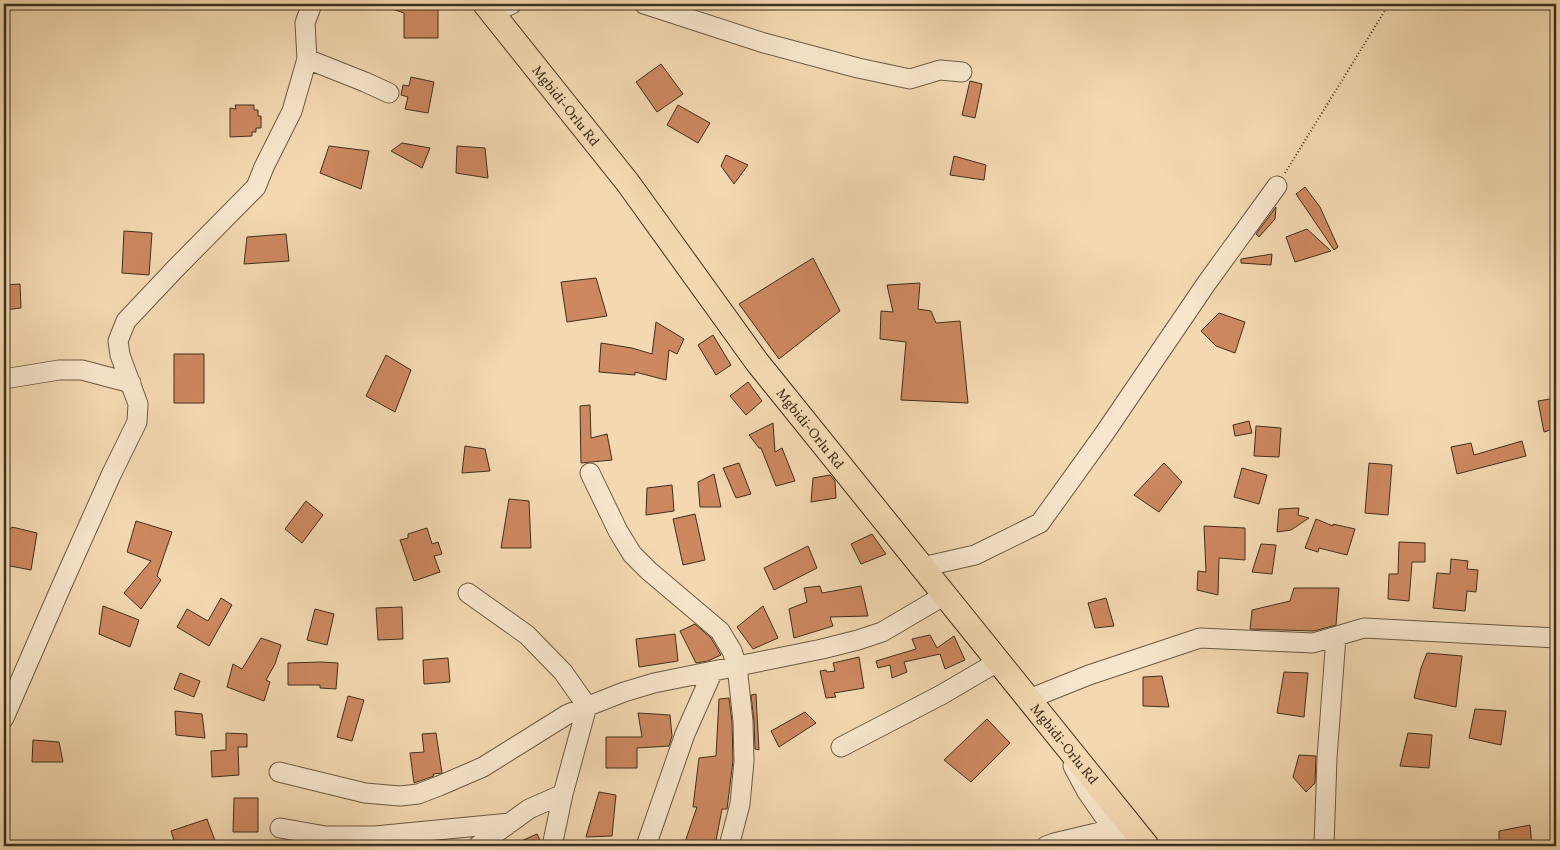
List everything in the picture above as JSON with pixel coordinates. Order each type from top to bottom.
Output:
[{"type":"main road","name":"Mgbidi-Orlu Rd","points":[[496,7],[628,182],[757,362],[1147,846]]},
{"type":"street","points":[[4,718],[111,475],[137,422],[138,404],[120,355],[118,341],[126,321],[256,187],[292,111],[307,59],[305,23],[312,4]]},
{"type":"street","points":[[644,4],[764,43],[858,68],[910,79],[940,70],[962,72]]},
{"type":"street","points":[[307,59],[389,93]]},
{"type":"street","points":[[922,567],[975,555],[1040,523],[1104,434],[1206,284],[1277,186]]},
{"type":"street","points":[[4,379],[59,370],[82,370],[131,383]]},
{"type":"street","points":[[590,473],[618,531],[632,554],[649,571],[720,631],[732,651],[737,666],[743,721],[744,761],[740,804],[729,846]]},
{"type":"street","points":[[468,593],[526,635],[563,672],[587,706]]},
{"type":"street","points":[[279,772],[364,793],[400,796],[418,794],[483,767],[568,714],[624,692],[654,683],[858,640],[882,632],[945,595]]},
{"type":"street","points":[[1029,699],[1089,675],[1200,638],[1313,643],[1364,628],[1556,638]]},
{"type":"street","points":[[1324,846],[1327,758],[1336,637]]},
{"type":"street","points":[[840,747],[941,695],[999,661]]},
{"type":"street","points":[[646,846],[685,734],[713,671]]},
{"type":"street","points":[[552,846],[563,794],[587,706]]},
{"type":"street","points":[[1055,731],[1087,792],[1125,846]]},
{"type":"street","points":[[478,846],[530,809],[563,794]]},
{"type":"street","points":[[280,828],[326,836],[375,836],[510,823]]},
{"type":"street","points":[[1046,846],[1054,842],[1113,828]]},
{"type":"path","points":[[1277,186],[1389,4]]},
{"type":"building","points":[[382,4],[438,4],[438,38],[404,38],[404,13]]},
{"type":"building","points":[[661,64],[683,94],[657,112],[636,82]]},
{"type":"building","points":[[411,77],[434,82],[428,113],[405,109],[408,97],[401,95],[403,85],[409,86]]},
{"type":"building","points":[[970,81],[982,84],[975,118],[962,115]]},
{"type":"building","points":[[235,105],[254,105],[254,110],[258,110],[258,116],[261,116],[261,128],[256,128],[256,132],[252,132],[252,136],[230,137],[230,108],[236,109]]},
{"type":"building","points":[[678,105],[710,123],[698,143],[667,125]]},
{"type":"building","points":[[402,143],[430,148],[422,168],[391,151]]},
{"type":"building","points":[[329,146],[369,151],[361,189],[320,173]]},
{"type":"building","points":[[457,146],[485,148],[488,178],[456,173]]},
{"type":"building","points":[[726,155],[748,165],[734,184],[721,166]]},
{"type":"building","points":[[954,156],[986,165],[984,180],[950,175]]},
{"type":"building","points":[[1305,187],[1320,207],[1338,247],[1334,250],[1296,194]]},
{"type":"building","points":[[1276,207],[1275,219],[1259,237],[1256,234]]},
{"type":"building","points":[[1307,229],[1331,251],[1295,262],[1286,237]]},
{"type":"building","points":[[124,231],[152,233],[149,275],[122,273]]},
{"type":"building","points":[[286,234],[289,261],[244,264],[247,237]]},
{"type":"building","points":[[1272,254],[1271,265],[1241,263],[1241,259]]},
{"type":"building","points":[[813,258],[840,311],[779,359],[739,304]]},
{"type":"building","points":[[596,278],[607,316],[567,322],[561,282]]},
{"type":"building","points":[[920,283],[918,309],[931,311],[936,323],[960,321],[968,403],[901,400],[906,342],[880,339],[881,311],[893,312],[887,285]]},
{"type":"building","points":[[20,284],[21,308],[4,310],[4,285]]},
{"type":"building","points":[[1219,313],[1245,322],[1235,353],[1216,346],[1201,331]]},
{"type":"building","points":[[656,322],[684,339],[677,354],[669,350],[666,380],[635,372],[635,375],[599,372],[601,343],[632,348],[652,354]]},
{"type":"building","points":[[713,335],[731,365],[716,375],[698,345]]},
{"type":"building","points":[[174,354],[204,354],[204,403],[174,403]]},
{"type":"building","points":[[386,355],[411,370],[395,412],[366,396]]},
{"type":"building","points":[[748,382],[762,401],[746,415],[730,396]]},
{"type":"building","points":[[1556,398],[1556,428],[1544,432],[1538,401]]},
{"type":"building","points":[[590,405],[591,438],[607,434],[612,460],[581,463],[580,406]]},
{"type":"building","points":[[1249,421],[1252,433],[1235,436],[1233,425]]},
{"type":"building","points":[[773,423],[775,452],[782,448],[795,481],[776,486],[761,448],[749,435]]},
{"type":"building","points":[[1256,426],[1281,428],[1279,457],[1254,456]]},
{"type":"building","points":[[1522,441],[1526,456],[1457,474],[1451,447],[1471,443],[1474,455]]},
{"type":"building","points":[[465,446],[485,449],[490,471],[462,473]]},
{"type":"building","points":[[739,463],[751,494],[736,498],[723,468]]},
{"type":"building","points":[[1164,463],[1182,482],[1159,512],[1134,495]]},
{"type":"building","points":[[1369,463],[1392,465],[1388,515],[1365,513]]},
{"type":"building","points":[[1242,468],[1267,475],[1259,504],[1234,497]]},
{"type":"building","points":[[714,474],[721,507],[700,507],[698,482]]},
{"type":"building","points":[[830,475],[835,481],[836,498],[811,502],[813,478]]},
{"type":"building","points":[[672,485],[674,511],[646,515],[647,488]]},
{"type":"building","points":[[509,499],[529,501],[531,548],[501,548]]},
{"type":"building","points":[[306,501],[323,515],[302,543],[285,529]]},
{"type":"building","points":[[1299,508],[1298,515],[1309,518],[1291,530],[1277,532],[1279,509]]},
{"type":"building","points":[[695,514],[705,560],[683,565],[673,519]]},
{"type":"building","points":[[1316,519],[1333,526],[1333,524],[1355,529],[1347,555],[1319,548],[1318,552],[1305,548]]},
{"type":"building","points":[[136,521],[172,532],[157,576],[161,580],[141,609],[124,593],[151,561],[127,552]]},
{"type":"building","points":[[1204,526],[1245,528],[1245,560],[1219,558],[1218,595],[1197,590],[1198,571],[1206,572]]},
{"type":"building","points":[[12,527],[37,533],[31,570],[5,565],[4,538]]},
{"type":"building","points":[[427,528],[432,544],[438,542],[442,554],[434,556],[440,572],[414,581],[400,540],[408,538],[408,534]]},
{"type":"building","points":[[872,534],[886,554],[861,564],[851,544]]},
{"type":"building","points":[[1399,542],[1425,543],[1425,562],[1412,562],[1409,601],[1388,599],[1389,574],[1398,574]]},
{"type":"building","points":[[1261,544],[1276,545],[1272,574],[1252,572]]},
{"type":"building","points":[[808,546],[817,568],[774,590],[764,568]]},
{"type":"building","points":[[1451,559],[1468,561],[1467,569],[1478,570],[1476,592],[1467,591],[1465,611],[1433,608],[1437,573],[1450,574]]},
{"type":"building","points":[[820,586],[822,593],[861,586],[868,616],[830,617],[833,626],[794,638],[789,609],[807,602],[804,588]]},
{"type":"building","points":[[1294,588],[1339,588],[1336,625],[1314,631],[1250,629],[1252,610],[1290,601]]},
{"type":"building","points":[[221,598],[232,605],[209,646],[177,627],[187,609],[208,621]]},
{"type":"building","points":[[1106,598],[1114,626],[1095,628],[1088,603]]},
{"type":"building","points":[[103,606],[139,620],[130,647],[99,634]]},
{"type":"building","points":[[763,606],[778,638],[753,649],[737,627]]},
{"type":"building","points":[[402,607],[403,639],[378,640],[376,608]]},
{"type":"building","points":[[315,609],[334,614],[327,645],[307,640]]},
{"type":"building","points":[[695,624],[711,638],[721,655],[708,661],[696,663],[680,631]]},
{"type":"building","points":[[675,634],[678,661],[639,667],[636,639]]},
{"type":"building","points":[[930,635],[937,648],[954,636],[965,660],[945,669],[940,654],[904,662],[907,672],[892,678],[890,665],[878,668],[876,661],[916,649],[912,639]]},
{"type":"building","points":[[261,638],[281,645],[275,664],[266,680],[270,682],[264,701],[227,687],[233,664],[242,669]]},
{"type":"building","points":[[1427,653],[1462,656],[1456,707],[1414,698],[1421,668]]},
{"type":"building","points":[[859,657],[864,688],[834,693],[836,697],[826,698],[820,671],[835,671],[833,663]]},
{"type":"building","points":[[448,658],[450,682],[424,684],[423,660]]},
{"type":"building","points":[[288,663],[338,663],[336,689],[320,688],[320,685],[288,685]]},
{"type":"building","points":[[1284,672],[1308,673],[1304,717],[1277,713]]},
{"type":"building","points":[[180,673],[200,681],[194,697],[174,689]]},
{"type":"building","points":[[1162,676],[1169,707],[1143,706],[1143,677]]},
{"type":"building","points":[[756,694],[759,750],[755,749],[751,695]]},
{"type":"building","points":[[348,696],[364,700],[352,741],[337,737]]},
{"type":"building","points":[[729,698],[733,761],[727,809],[722,809],[715,846],[685,842],[697,807],[693,807],[699,758],[716,756],[719,699]]},
{"type":"building","points":[[1475,709],[1506,711],[1501,745],[1469,738]]},
{"type":"building","points":[[175,711],[202,714],[205,738],[176,735]]},
{"type":"building","points":[[805,712],[816,723],[779,747],[771,731]]},
{"type":"building","points":[[638,713],[670,715],[672,736],[669,746],[637,748],[637,768],[606,768],[606,737],[642,737]]},
{"type":"building","points":[[987,719],[1010,743],[971,782],[944,760]]},
{"type":"building","points":[[226,733],[247,734],[247,747],[238,747],[239,775],[212,777],[211,751],[226,750]]},
{"type":"building","points":[[436,733],[442,773],[433,774],[434,776],[414,783],[410,753],[424,752],[422,734]]},
{"type":"building","points":[[1408,733],[1432,735],[1429,768],[1400,766]]},
{"type":"building","points":[[33,740],[59,742],[63,762],[32,762]]},
{"type":"building","points":[[1299,755],[1316,756],[1315,783],[1306,792],[1293,777]]},
{"type":"building","points":[[599,792],[616,795],[612,836],[586,837]]},
{"type":"building","points":[[234,798],[258,798],[258,832],[233,832]]},
{"type":"building","points":[[207,819],[217,846],[176,846],[171,831]]},
{"type":"building","points":[[1530,825],[1532,846],[1499,846],[1499,831]]},
{"type":"building","points":[[537,834],[541,846],[510,846]]}]
